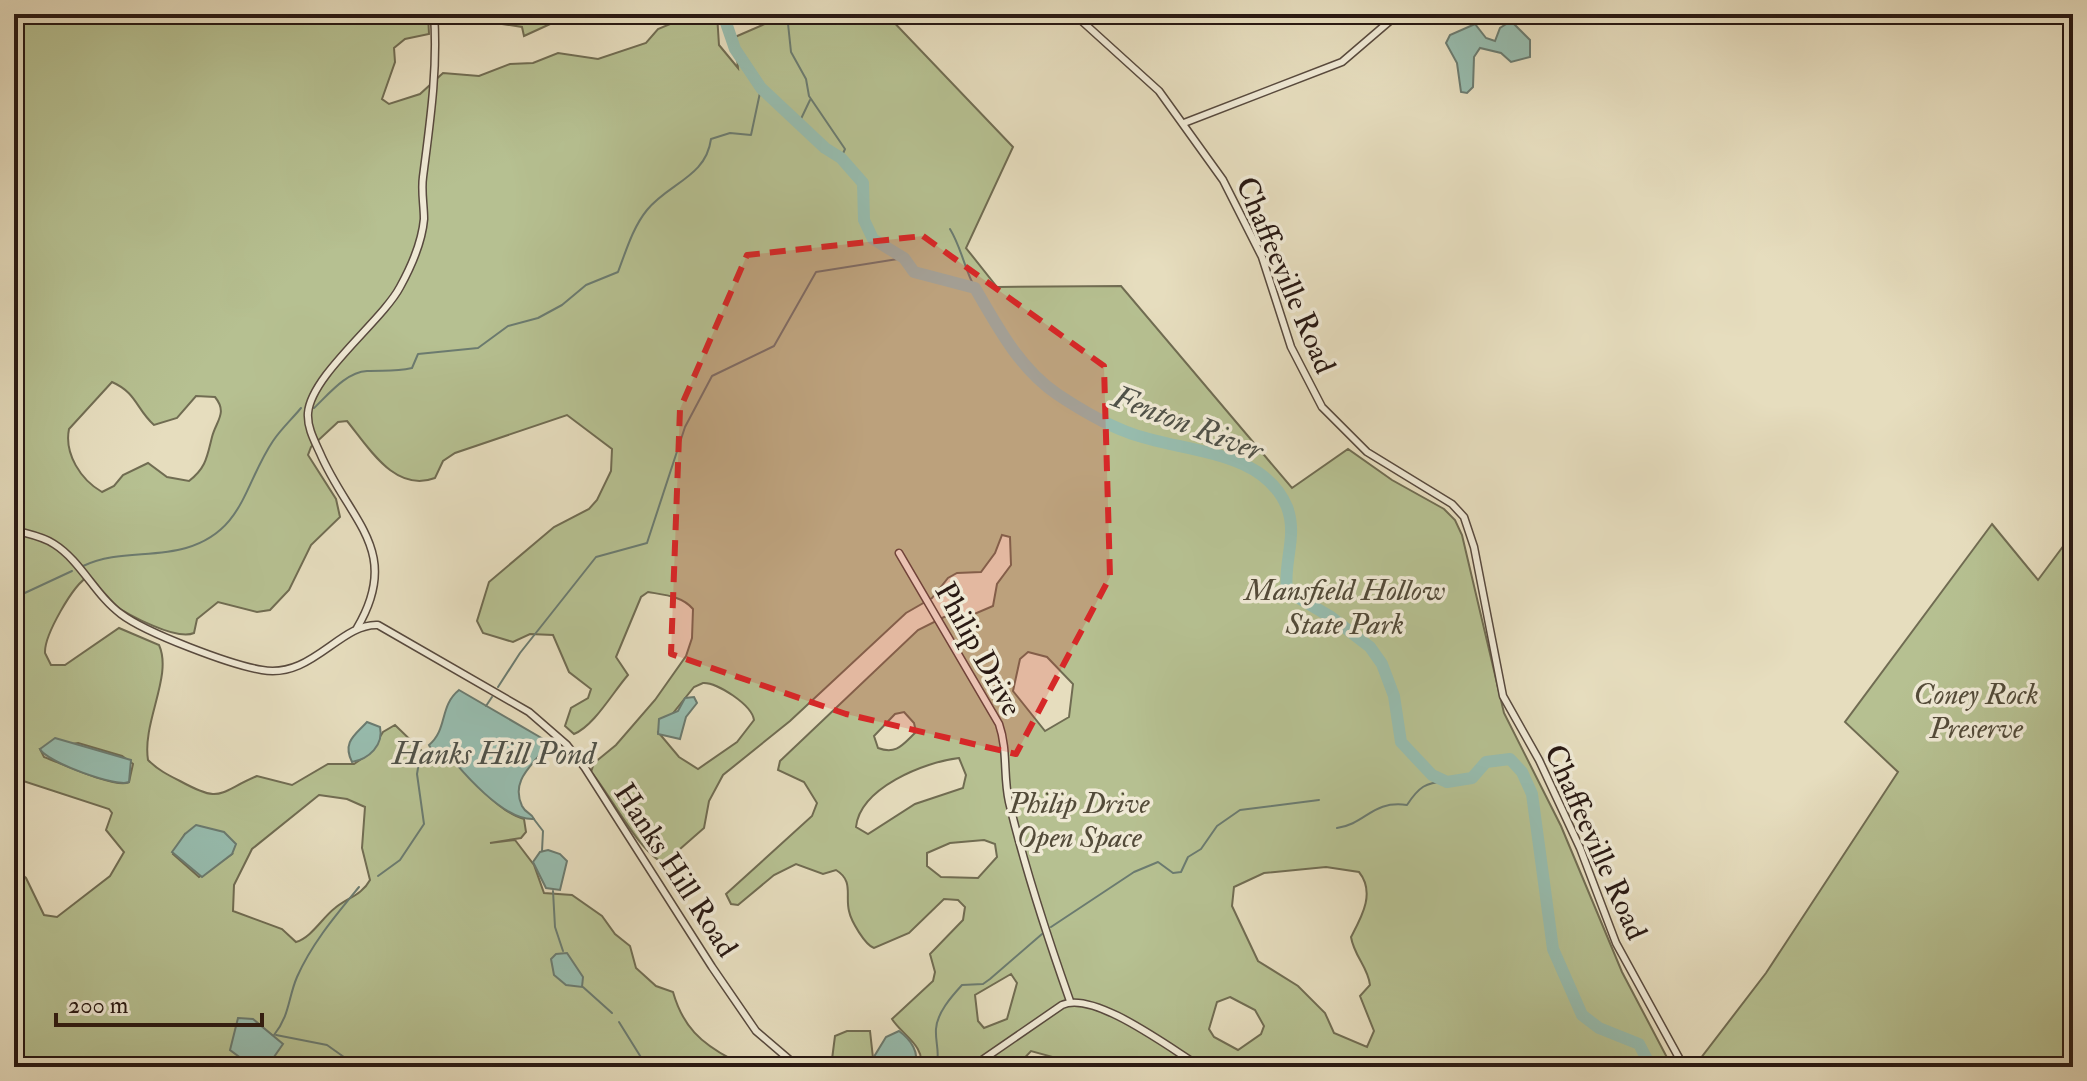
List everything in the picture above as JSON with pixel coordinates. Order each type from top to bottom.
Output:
[{"type":"street","points":[[356,630],[369,608],[376,576],[374,551],[328,472],[310,429],[308,410],[311,398],[349,346],[394,297],[421,239],[422,180],[436,70],[434,14]]},
{"type":"street","name":"Chaffeeville Road","points":[[1074,14],[1144,76],[1184,123],[1223,180],[1257,247],[1295,357],[1322,407],[1367,452],[1452,504],[1464,517],[1474,547],[1503,696],[1539,760],[1580,848],[1616,943],[1684,1067]]},
{"type":"street","points":[[1184,123],[1342,62],[1398,14]]},
{"type":"street","points":[[14,530],[55,544],[123,616],[263,671],[285,671],[309,661],[356,630],[378,625],[369,608]]},
{"type":"street","name":"Philip Drive","points":[[899,553],[999,724],[1006,755],[1008,797],[1017,833],[1070,1001]]},
{"type":"street","name":"Hanks Hill Road","points":[[378,625],[529,712],[567,745],[756,1031],[798,1067]]},
{"type":"street","points":[[972,1067],[1070,1001],[1089,1002],[1105,1010],[1201,1067]]},
{"type":"highlighted area","points":[[923,236],[1104,366],[1110,577],[1016,754],[846,714],[671,654],[680,409],[747,255]]},
{"type":"green space","points":[[14,14],[428,14],[429,34],[405,39],[394,48],[395,62],[382,99],[389,104],[420,94],[443,73],[479,76],[510,64],[533,63],[558,53],[598,59],[646,43],[658,29],[675,22],[677,14],[717,14],[719,45],[738,68],[735,37],[788,14],[886,14],[1013,147],[966,248],[997,287],[1121,286],[1292,488],[1348,449],[1392,480],[1444,509],[1455,520],[1462,535],[1504,713],[1561,826],[1622,972],[1672,1067],[1069,1067],[1064,1060],[1031,1051],[1016,1067],[920,1067],[917,1047],[892,1019],[933,981],[935,972],[930,954],[963,920],[965,907],[958,900],[944,899],[909,933],[874,948],[852,921],[847,884],[836,870],[823,874],[796,864],[774,875],[738,905],[731,904],[726,894],[812,816],[817,803],[804,782],[778,770],[780,761],[918,630],[944,617],[972,615],[993,606],[997,584],[1011,565],[1010,537],[1002,535],[995,553],[981,572],[957,573],[948,578],[932,598],[906,613],[790,721],[723,775],[709,801],[704,828],[664,863],[635,836],[591,772],[594,763],[616,745],[655,700],[686,656],[692,638],[693,609],[684,601],[667,595],[648,592],[641,597],[616,657],[628,675],[596,716],[574,734],[565,726],[571,708],[588,698],[591,689],[569,672],[553,635],[530,634],[513,642],[483,633],[477,621],[489,582],[554,527],[589,509],[597,500],[611,471],[612,449],[567,415],[455,453],[443,461],[435,478],[421,481],[395,474],[374,455],[347,421],[338,422],[311,447],[308,455],[336,499],[340,517],[311,545],[289,590],[270,610],[257,612],[218,602],[197,619],[194,633],[186,635],[153,626],[120,609],[89,576],[75,589],[61,611],[49,635],[45,653],[51,665],[65,665],[119,628],[159,645],[162,671],[149,730],[148,760],[167,774],[212,794],[219,794],[257,776],[292,785],[328,764],[354,764],[370,753],[383,732],[395,725],[427,756],[431,749],[444,749],[492,799],[524,819],[526,832],[521,838],[490,843],[515,840],[534,865],[544,893],[572,895],[602,916],[615,934],[630,946],[636,968],[656,986],[673,992],[682,1015],[694,1033],[731,1059],[734,1067],[14,1067],[14,868],[26,878],[44,915],[57,917],[110,876],[124,852],[106,830],[112,813],[109,809],[14,778]],"holes":[[[112,382],[132,396],[154,425],[177,418],[196,396],[215,397],[221,408],[205,462],[189,481],[167,477],[148,463],[123,475],[114,486],[102,492],[81,473],[72,457],[69,429]],[[1028,652],[1047,657],[1073,684],[1069,717],[1045,731],[1013,691],[1020,659]],[[703,683],[717,686],[741,701],[752,714],[754,720],[737,742],[698,769],[679,757],[658,732],[694,687]],[[904,712],[914,723],[916,732],[895,749],[878,748],[874,736],[895,714]],[[78,743],[122,756],[133,764],[129,782],[122,783],[101,779],[44,757],[40,749]],[[959,758],[966,775],[963,788],[915,804],[868,834],[856,827],[860,813],[869,800],[881,789],[912,771]],[[319,795],[347,799],[365,807],[362,848],[370,880],[359,893],[330,912],[307,936],[296,942],[282,929],[233,911],[234,885],[252,849]],[[185,834],[232,854],[199,877],[173,854]],[[984,840],[995,844],[997,857],[978,878],[941,877],[927,866],[927,853],[950,843]],[[1326,867],[1359,872],[1367,897],[1351,937],[1370,985],[1360,996],[1374,1031],[1367,1047],[1334,1033],[1325,1013],[1298,986],[1258,961],[1232,906],[1234,887],[1264,873]],[[1011,974],[1017,983],[1007,1019],[984,1028],[978,1021],[975,995]],[[1230,997],[1255,1010],[1264,1026],[1261,1034],[1238,1050],[1214,1037],[1209,1029],[1217,1002]]]},
{"type":"green space","points":[[490,14],[572,14],[524,36],[522,27],[496,23]]},
{"type":"green space","name":"Coney Rock Preserve","points":[[1992,524],[2038,580],[2073,533],[2073,1067],[1694,1067],[1766,973],[1898,772],[1845,722]]},
{"type":"green space","points":[[847,1031],[870,1031],[874,1067],[831,1067],[835,1036]]},
{"type":"water","points":[[1511,21],[1530,40],[1530,57],[1511,62],[1501,53],[1480,48],[1474,57],[1473,87],[1467,93],[1461,92],[1457,63],[1446,43],[1450,35],[1475,24],[1486,38],[1495,41],[1500,28]]},
{"type":"water","name":"Hanks Hill Pond","points":[[459,690],[545,740],[546,747],[525,774],[519,788],[522,806],[534,819],[522,818],[497,804],[472,782],[444,749],[431,749],[429,745],[439,732],[449,703]]},
{"type":"water","points":[[694,697],[697,703],[686,717],[680,739],[658,734],[659,719],[678,711],[685,698]]},
{"type":"water","points":[[367,722],[380,727],[380,740],[364,758],[352,762],[349,744]]},
{"type":"water","points":[[55,738],[131,760],[129,782],[98,778],[55,760],[40,749]]},
{"type":"water","points":[[196,825],[224,832],[236,844],[232,854],[202,877],[172,852]]},
{"type":"water","points":[[548,850],[560,854],[567,861],[560,890],[546,888],[533,862],[540,852]]},
{"type":"water","points":[[567,953],[583,977],[582,987],[566,985],[554,975],[551,959],[556,954]]},
{"type":"water","points":[[238,1018],[253,1019],[283,1044],[267,1067],[253,1067],[230,1050]]},
{"type":"water","points":[[899,1031],[913,1047],[916,1057],[914,1067],[874,1067],[872,1060],[886,1037]]},
{"type":"waterway","name":"Fenton River","points":[[723,14],[735,49],[761,88],[825,148],[841,158],[863,183],[864,220],[873,239],[904,258],[914,272],[975,288],[1020,359],[1043,384],[1073,405],[1127,432],[1239,462],[1275,487],[1290,518],[1287,591],[1331,617],[1370,647],[1382,664],[1394,696],[1401,742],[1432,775],[1447,782],[1472,778],[1486,762],[1510,759],[1522,772],[1532,794],[1553,949],[1582,1015],[1599,1028],[1639,1044],[1651,1067]]},
{"type":"waterway","points":[[787,14],[791,52],[806,79],[809,96],[845,149],[841,158]]},
{"type":"waterway","points":[[314,408],[352,375],[412,368],[418,354],[478,348],[508,326],[538,318],[562,305],[586,285],[618,272],[642,217],[702,162],[711,139],[730,133],[751,135],[761,88]]},
{"type":"waterway","points":[[799,123],[810,100]]},
{"type":"waterway","points":[[950,229],[975,288]]},
{"type":"waterway","points":[[498,687],[520,653],[596,557],[647,543],[685,427],[712,376],[774,346],[816,272],[904,258]]},
{"type":"waterway","points":[[83,566],[108,558],[186,548],[220,530],[240,504],[273,441],[301,408]]},
{"type":"waterway","points":[[14,598],[72,571]]},
{"type":"waterway","points":[[486,706],[492,697]]},
{"type":"waterway","points":[[378,876],[400,860],[424,824],[417,774],[420,756],[432,749]]},
{"type":"waterway","points":[[1337,828],[1385,806],[1407,805],[1423,787],[1447,782]]},
{"type":"waterway","points":[[1051,927],[1134,872],[1158,862],[1173,873],[1181,872],[1188,857],[1201,849],[1217,826],[1240,810],[1319,800]]},
{"type":"waterway","points":[[533,818],[543,831],[542,851]]},
{"type":"waterway","points":[[274,1035],[310,953],[359,887]]},
{"type":"waterway","points":[[553,891],[555,927],[563,951]]},
{"type":"waterway","points":[[935,1067],[938,1058],[937,1023],[953,995],[962,985],[983,984],[1042,934]]},
{"type":"waterway","points":[[583,987],[612,1013]]},
{"type":"waterway","points":[[619,1022],[647,1067]]},
{"type":"waterway","points":[[276,1035],[327,1045],[358,1067]]},
{"type":"park label","name":"Mansfield Hollow State Park","points":[[1345,607]]},
{"type":"park label","name":"Philip Drive Open Space","points":[[1079,820]]}]
